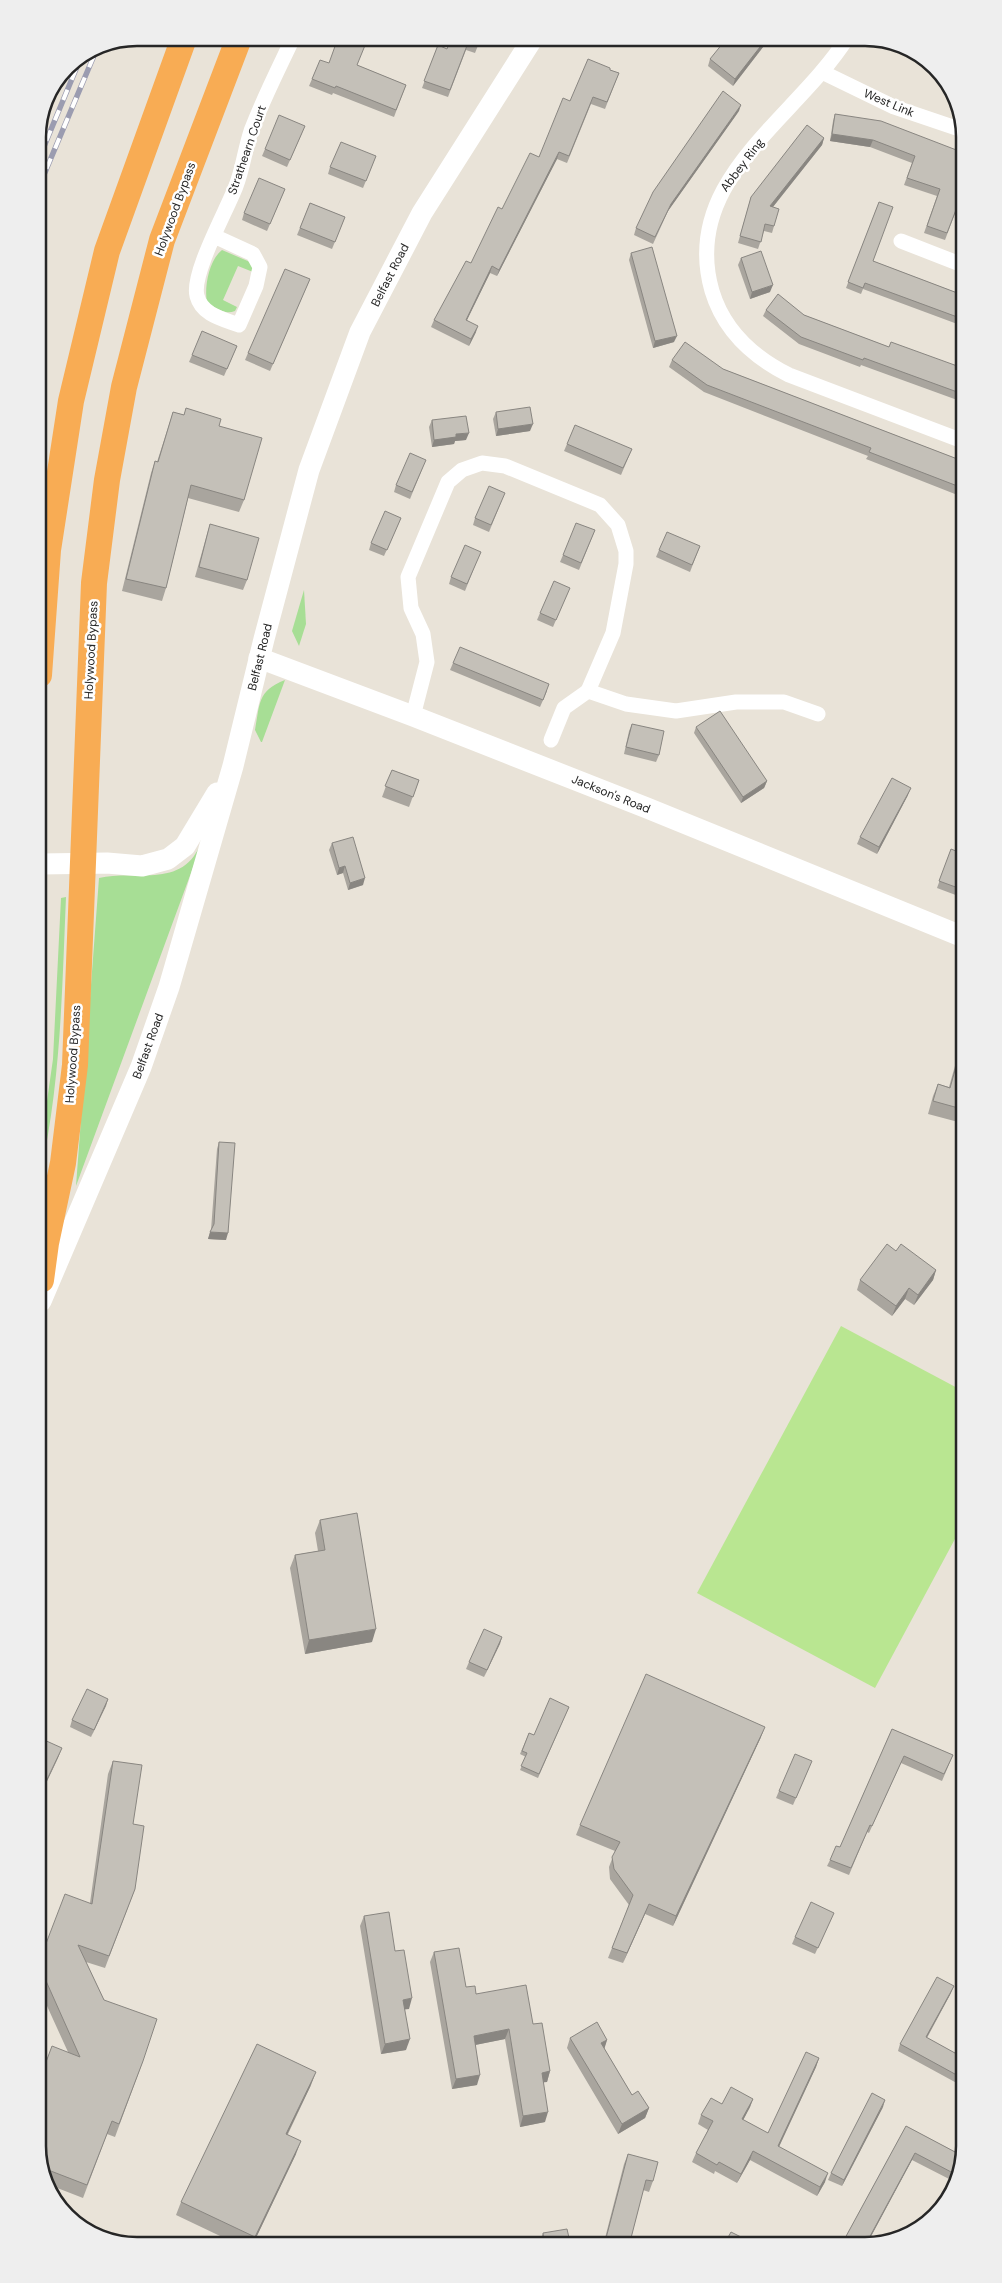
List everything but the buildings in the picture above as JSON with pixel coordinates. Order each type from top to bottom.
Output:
[{"type":"highway","points":[[46,578],[48,550],[71,401],[107,250],[181,46]]},
{"type":"highway","name":"Holywood Bypass","points":[[46,1243],[64,1163],[75,1065],[94,583],[107,480],[124,387],[162,240],[236,46]]},
{"type":"main road","name":"Belfast Road","points":[[46,1289],[141,1067],[169,987],[233,766],[259,658],[309,470],[360,332],[422,212],[528,46]]},
{"type":"main road","name":"Jackson's Road","points":[[259,658],[665,815],[897,912],[956,934]]},
{"type":"main road","points":[[46,864],[82,862],[142,866],[168,859],[188,841],[233,766]]},
{"type":"street","name":"Strathearn Court","points":[[214,236],[253,254],[260,267],[256,286],[239,325],[210,314],[204,309],[197,296],[197,279],[214,236],[236,186],[251,131],[289,46]]},
{"type":"street","name":"Abbey Ring","points":[[841,46],[822,72],[771,127],[725,185],[716,202],[710,221],[706,260],[714,298],[722,314],[744,344],[773,367],[956,438]]},
{"type":"street","name":"West Link","points":[[822,72],[894,106],[955,128]]},
{"type":"street","points":[[901,242],[956,263]]},
{"type":"street","points":[[413,716],[427,662],[423,634],[411,608],[408,577],[448,482],[462,470],[482,463],[505,466],[600,505],[618,525],[625,544],[626,564],[612,633],[588,691],[564,708],[551,740]]},
{"type":"street","points":[[588,691],[626,704],[676,711],[736,702],[784,702],[818,714]]},
{"type":"green space","points":[[222,250],[250,262],[254,267],[253,272],[238,266],[223,300],[237,307],[235,311],[231,312],[221,310],[207,303],[206,297],[208,274],[214,260]]},
{"type":"green space","points":[[304,590],[306,624],[299,646],[292,631]]},
{"type":"green space","points":[[285,680],[261,742],[255,730],[261,699],[269,689]]},
{"type":"green space","points":[[206,832],[76,1186],[99,878],[162,874],[174,871],[185,865],[194,856]]},
{"type":"green space","points":[[66,897],[62,1002],[56,1071],[46,1145],[46,1108],[53,1059],[61,898]]},
{"type":"green space","points":[[841,1326],[956,1387],[956,1537],[875,1688],[697,1593]]},
{"type":"railway","points":[[46,170],[93,57]]},
{"type":"railway","points":[[46,142],[75,71]]}]
